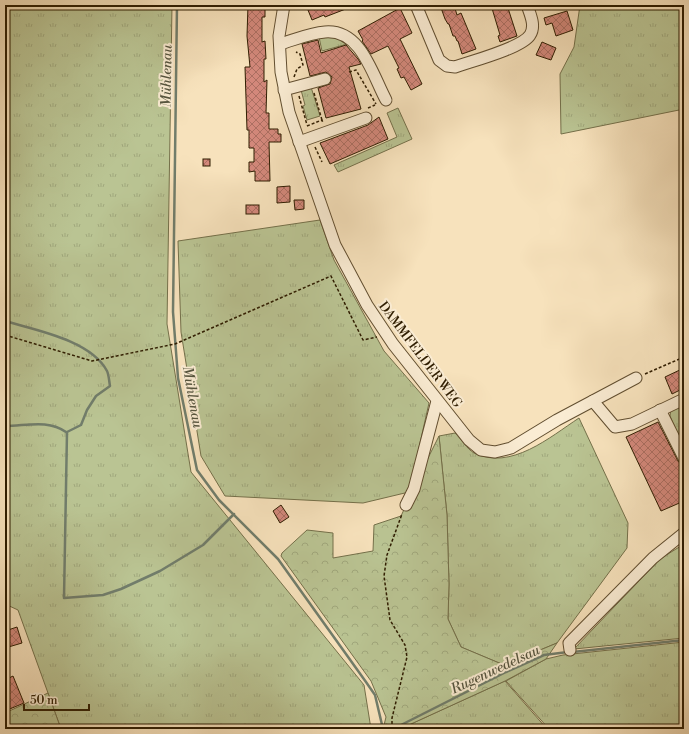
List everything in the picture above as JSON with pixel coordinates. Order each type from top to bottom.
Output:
[{"type":"street","name":"DAMMFELDER WEG","points":[[284,5],[280,44],[281,72],[284,90],[289,112],[335,244],[367,305],[386,334],[469,440],[481,450],[495,452],[511,448],[636,378]]},
{"type":"street","points":[[416,5],[439,60],[447,66],[456,67],[522,43],[531,34],[533,23],[527,5]]},
{"type":"street","points":[[280,44],[324,32],[339,33],[359,47],[381,102]]},
{"type":"street","points":[[284,90],[324,79]]},
{"type":"street","points":[[299,142],[366,118]]},
{"type":"street","points":[[593,401],[615,427],[632,424],[684,399]]},
{"type":"street","points":[[406,505],[414,488],[437,401]]},
{"type":"street","points":[[660,410],[684,458]]},
{"type":"street","points":[[570,650],[569,643],[653,558],[684,533]]},
{"type":"path","points":[[296,52],[300,54],[303,65],[294,73],[296,87],[307,125]]},
{"type":"path","points":[[349,72],[356,70],[381,102],[368,108],[370,115],[366,118]]},
{"type":"path","points":[[311,83],[322,120]]},
{"type":"path","points":[[311,138],[322,162]]},
{"type":"path","points":[[5,335],[92,361],[175,344],[331,276],[363,340],[386,334]]},
{"type":"path","points":[[636,378],[684,357]]},
{"type":"path","points":[[392,729],[407,657],[405,645],[390,620],[384,576],[387,555],[392,537],[406,505]]},
{"type":"green space","points":[[5,5],[172,5],[167,324],[191,472],[364,685],[371,729],[61,729],[18,610],[5,604]]},
{"type":"green space","points":[[580,5],[684,5],[684,109],[561,134],[560,74],[574,47]]},
{"type":"green space","points":[[325,35],[351,43],[322,51],[319,37]]},
{"type":"green space","points":[[311,87],[320,116],[307,120],[301,90]]},
{"type":"green space","points":[[398,108],[412,139],[338,172],[334,165],[397,137],[387,113]]},
{"type":"green space","points":[[320,220],[334,260],[384,351],[429,403],[409,492],[363,503],[225,496],[201,456],[181,332],[178,241]]},
{"type":"green space","points":[[684,404],[684,432],[678,435],[670,416],[671,409]]},
{"type":"green space","points":[[579,418],[628,523],[627,548],[557,643],[504,665],[461,647],[448,619],[449,584],[447,515],[439,436],[455,433],[474,453],[488,457],[502,458],[516,455],[530,449],[556,434]]},
{"type":"green space","points":[[439,436],[447,515],[449,584],[448,619],[461,647],[504,665],[557,643],[546,659],[505,681],[400,729],[383,729],[386,717],[371,681],[281,556],[282,553],[307,530],[333,533],[333,558],[373,551],[374,525],[401,516]]},
{"type":"green space","points":[[684,544],[684,638],[574,649],[660,559]]},
{"type":"green space","points":[[684,642],[684,729],[549,729],[506,681],[546,659],[563,655]]},
{"type":"green space","points":[[505,681],[547,729],[400,729]]},
{"type":"green space","points":[[48,693],[61,729],[5,729],[5,713]]},
{"type":"building","points":[[248,5],[265,5],[265,17],[262,17],[262,42],[265,41],[266,59],[264,59],[264,82],[267,80],[266,113],[269,113],[269,129],[278,129],[278,134],[281,134],[281,142],[269,142],[270,181],[255,181],[255,171],[249,172],[249,162],[254,162],[254,148],[249,148],[249,130],[247,130],[245,67],[250,67],[247,36]]},
{"type":"building","points":[[306,5],[356,5],[325,17],[324,15],[312,20]]},
{"type":"building","points":[[440,5],[454,5],[457,15],[461,13],[476,49],[462,54],[458,41],[455,36],[453,36]]},
{"type":"building","points":[[491,5],[507,5],[517,36],[500,42],[498,36],[500,35]]},
{"type":"building","points":[[400,8],[412,33],[400,39],[422,84],[411,90],[404,77],[401,78],[397,69],[399,68],[388,46],[371,54],[362,41],[363,40],[358,31]]},
{"type":"building","points":[[567,11],[573,30],[556,36],[552,23],[546,25],[544,18]]},
{"type":"building","points":[[318,40],[321,53],[346,45],[358,59],[361,64],[349,67],[361,109],[326,118],[318,88],[330,84],[332,77],[326,72],[310,76],[302,44]]},
{"type":"building","points":[[542,42],[556,48],[551,60],[536,55]]},
{"type":"building","points":[[379,117],[388,139],[330,164],[320,143],[368,125]]},
{"type":"building","points":[[203,159],[210,159],[210,166],[203,166]]},
{"type":"building","points":[[290,186],[290,202],[277,203],[277,187]]},
{"type":"building","points":[[294,200],[304,200],[304,209],[295,210]]},
{"type":"building","points":[[246,205],[259,205],[259,214],[246,214]]},
{"type":"building","points":[[684,368],[684,388],[672,394],[665,377]]},
{"type":"building","points":[[658,422],[678,461],[684,466],[684,501],[661,511],[626,437]]},
{"type":"building","points":[[281,505],[289,517],[280,523],[273,511]]},
{"type":"building","points":[[17,627],[22,643],[5,648],[5,631]]},
{"type":"building","points":[[13,676],[24,703],[5,711],[5,680]]},
{"type":"waterway","name":"Mühlenau","points":[[177,5],[173,312],[178,378],[197,470],[219,500],[278,559],[375,695],[383,729]]},
{"type":"waterway","points":[[5,321],[46,333],[76,344],[89,351],[99,360],[108,374],[110,386],[96,396],[87,410],[81,425],[67,432],[64,598],[103,595],[121,589],[160,571],[203,545],[234,514]]},
{"type":"waterway","points":[[5,426],[44,424],[59,428],[66,432]]},
{"type":"waterway","name":"Rugenwedelsau","points":[[573,652],[684,640]]},
{"type":"waterway","name":"Rugenwedelsau","points":[[393,729],[506,672],[544,655],[568,652]]}]
